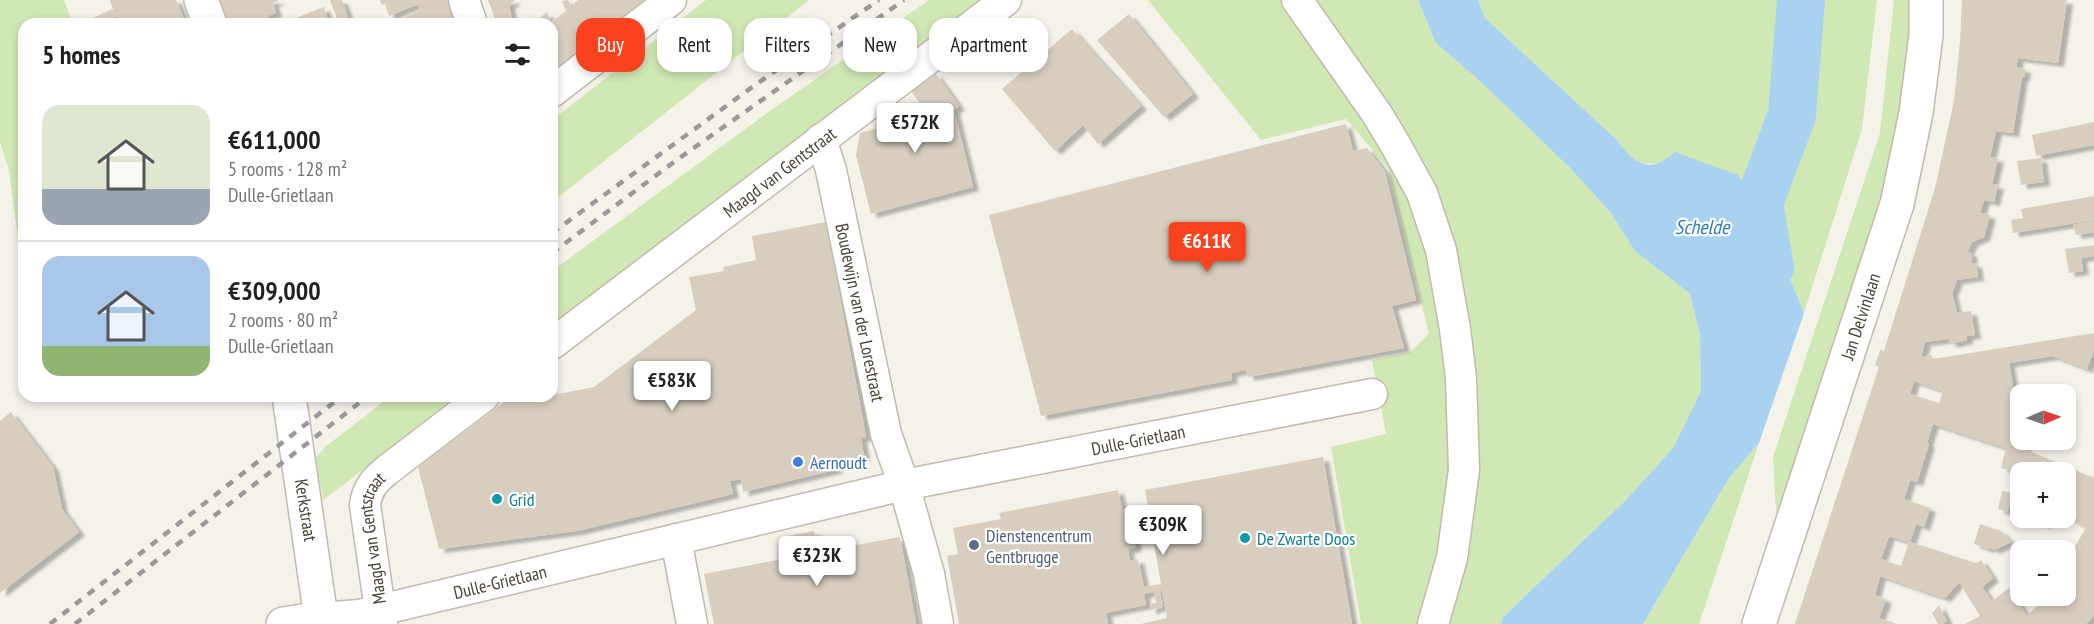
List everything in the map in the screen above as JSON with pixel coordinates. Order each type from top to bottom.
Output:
[{"type":"street","points":[[201,0],[208,18]]},
{"type":"street","points":[[464,0],[470,18]]},
{"type":"street","points":[[558,87],[670,0]]},
{"type":"street","name":"Maagd van Gentstraat","points":[[558,339],[1006,0]]},
{"type":"street","points":[[1297,0],[1377,114],[1410,169],[1422,193],[1441,250],[1454,320],[1461,378],[1464,470],[1452,558],[1433,624]]},
{"type":"street","name":"Jan Delvinlaan","points":[[1759,624],[1897,204],[1916,113],[1926,35],[1926,0]]},
{"type":"street","name":"Boudewijn van der Lorestraat","points":[[821,139],[831,170],[886,434],[904,485]]},
{"type":"street","name":"Dulle-Grietlaan","points":[[322,621],[359,615],[381,617],[676,539],[904,485],[1372,394]]},
{"type":"street","name":"Kerkstraat","points":[[290,402],[322,621]]},
{"type":"street","name":"Maagd van Gentstraat","points":[[381,617],[365,505],[367,493],[374,480],[476,402]]},
{"type":"street","points":[[904,485],[929,574],[938,624]]},
{"type":"street","points":[[676,539],[692,624]]},
{"type":"street","points":[[283,624],[322,621]]},
{"type":"green space","points":[[0,0],[64,0],[71,18],[18,18],[18,239],[9,170],[0,142]]},
{"type":"green space","points":[[706,0],[809,0],[786,18],[744,18],[744,51],[732,61],[732,18],[683,18]]},
{"type":"green space","points":[[929,0],[988,0],[964,18],[929,18],[929,44],[917,53],[917,18],[903,18]]},
{"type":"green space","points":[[1148,0],[1418,0],[1436,43],[1481,82],[1571,169],[1610,212],[1635,251],[1690,294],[1700,336],[1701,391],[1673,448],[1626,500],[1502,618],[1501,624],[1361,624],[1331,447],[1386,434],[1372,360],[1410,352],[1429,334],[1388,168],[1346,119],[1261,140]]},
{"type":"green space","points":[[1478,0],[1877,0],[1862,129],[1804,313],[1759,203],[1665,161],[1648,164],[1636,161],[1617,140],[1485,18]]},
{"type":"green space","points":[[1894,0],[1913,0],[1902,110],[1883,200],[1777,527],[1773,457],[1880,133]]},
{"type":"green space","points":[[657,38],[657,72],[717,72],[558,197],[558,115],[614,72],[645,72],[645,48]]},
{"type":"green space","points":[[843,60],[843,72],[892,72],[558,323],[558,267],[774,108],[826,72],[831,72],[831,68]]},
{"type":"green space","points":[[383,402],[453,402],[323,500],[316,458],[325,447]]},
{"type":"green space","points":[[1759,443],[1699,624],[1643,624],[1729,478]]},
{"type":"water","name":"Schelde","points":[[1418,0],[1478,0],[1485,18],[1617,140],[1630,155],[1643,164],[1657,163],[1675,152],[1738,175],[1759,203],[1804,313],[1759,443],[1729,478],[1643,624],[1501,624],[1502,618],[1626,500],[1673,448],[1701,391],[1700,336],[1690,294],[1635,251],[1610,212],[1571,169],[1481,82],[1436,43]]},
{"type":"building","points":[[110,0],[176,0],[184,18],[119,18],[118,16],[93,18],[113,9]]},
{"type":"building","points":[[219,0],[279,0],[273,3],[276,13],[268,16],[269,18],[226,18]]},
{"type":"building","points":[[330,0],[342,0],[348,18],[337,18]]},
{"type":"building","points":[[380,0],[450,0],[457,18],[402,18],[420,11],[418,4],[389,16],[385,4],[382,5]]},
{"type":"building","points":[[488,0],[515,0],[509,5],[512,18],[495,18]]},
{"type":"building","points":[[568,0],[571,6],[578,0],[648,0],[625,18],[576,18],[576,57],[558,71],[559,33],[556,18],[566,11],[562,1]]},
{"type":"building","points":[[1962,0],[2067,0],[2058,63],[2018,58],[2016,67],[2025,69],[2013,133],[1996,131],[1990,157],[1998,158],[1992,184],[1998,185],[1994,202],[1984,200],[1980,213],[1990,215],[1984,237],[1972,242],[1967,253],[1971,252],[1972,264],[1976,263],[1978,277],[1957,280],[1952,293],[1957,313],[1971,311],[1975,335],[1967,336],[1967,340],[1955,343],[1950,343],[1949,339],[1925,342],[1921,357],[1931,355],[1933,359],[2094,333],[2094,350],[2087,369],[2053,356],[2009,363],[2012,384],[2010,384],[2010,450],[2026,450],[2055,462],[2010,462],[2010,471],[2001,468],[2006,448],[1933,424],[1917,482],[1910,480],[1904,499],[1930,508],[1924,527],[1916,524],[1910,542],[1976,563],[1981,560],[1993,578],[1982,587],[1992,601],[2009,588],[2010,606],[2021,606],[2027,616],[2037,606],[2076,606],[2076,544],[2086,528],[2076,522],[2076,471],[2094,478],[2094,615],[2086,624],[1965,624],[1980,616],[1959,582],[1945,598],[1880,576],[1875,595],[1886,599],[1879,618],[1897,624],[1795,624],[1879,367],[1875,365],[1880,350],[1884,351],[1935,188],[1954,101]],"holes":[[[1914,381],[1943,391],[1939,403],[1910,394]],[[1889,536],[1909,542],[1901,566],[1881,559]]]},
{"type":"building","points":[[324,7],[327,18],[296,18]]},
{"type":"building","points":[[547,12],[549,18],[540,18]]},
{"type":"building","points":[[1129,14],[1193,94],[1164,117],[1097,40]]},
{"type":"building","points":[[1072,29],[1141,106],[1098,144],[1083,125],[1055,151],[1002,89],[1022,72],[1048,72],[1048,50]]},
{"type":"building","points":[[936,74],[959,106],[954,110],[973,187],[871,214],[856,155],[860,133],[928,115],[911,91]]},
{"type":"building","points":[[2094,122],[2094,145],[2036,156],[2032,135]]},
{"type":"building","points":[[1346,124],[1353,151],[1367,148],[1385,172],[1416,300],[1392,306],[1404,348],[1248,377],[1246,370],[1231,373],[1232,380],[1041,416],[989,215]]},
{"type":"building","points":[[2041,158],[2044,182],[2021,185],[2017,161]]},
{"type":"building","points":[[2094,196],[2094,220],[2013,233],[2011,220],[2023,218],[2021,209]]},
{"type":"building","points":[[2094,221],[2094,232],[2076,235],[2073,225]]},
{"type":"building","points":[[826,222],[866,437],[861,438],[864,456],[832,462],[834,468],[839,469],[743,492],[741,479],[730,481],[733,494],[577,531],[439,549],[418,467],[504,402],[558,402],[558,394],[594,387],[696,310],[689,277],[724,271],[723,267],[756,260],[752,236]]},
{"type":"building","points":[[2094,245],[2094,256],[2081,258],[2083,271],[2069,273],[2065,249]]},
{"type":"building","points":[[11,412],[53,467],[62,509],[79,532],[0,593],[0,421]]},
{"type":"building","name":"De Zwarte Doos","points":[[1323,457],[1352,624],[1141,624],[1167,618],[1162,590],[1160,591],[1162,607],[1150,610],[1150,604],[1156,603],[1154,592],[1144,594],[1146,605],[1106,613],[1108,624],[959,624],[947,556],[958,554],[953,528],[1001,519],[999,513],[1118,490],[1122,510],[1129,509],[1136,547],[1128,550],[1130,561],[1138,559],[1144,587],[1161,584],[1145,490]]},
{"type":"building","points":[[2002,491],[2010,492],[2007,512],[1998,509]]},
{"type":"building","points":[[1980,524],[2001,531],[2010,541],[1994,550],[1974,544]]},
{"type":"building","points":[[814,531],[818,552],[900,537],[916,624],[714,624],[704,574],[787,558],[783,537]]},
{"type":"building","points":[[1939,605],[1947,621],[1942,624],[1938,624],[1932,613]]},
{"type":"waterway","name":"Schelde","points":[[1770,267],[1759,203],[1792,115],[1801,0]]},
{"type":"railway","points":[[558,229],[755,85],[879,0]]},
{"type":"railway","points":[[558,249],[678,159],[904,0]]},
{"type":"railway","points":[[50,624],[334,402]]},
{"type":"railway","points":[[75,624],[360,402]]},
{"type":"place","name":"Aernoudt","points":[[798,462]]},
{"type":"place","name":"Grid","points":[[497,499]]},
{"type":"place","name":"De Zwarte Doos","points":[[1245,538]]},
{"type":"place","name":"Dienstencentrum Gentbrugge","points":[[974,545]]}]
